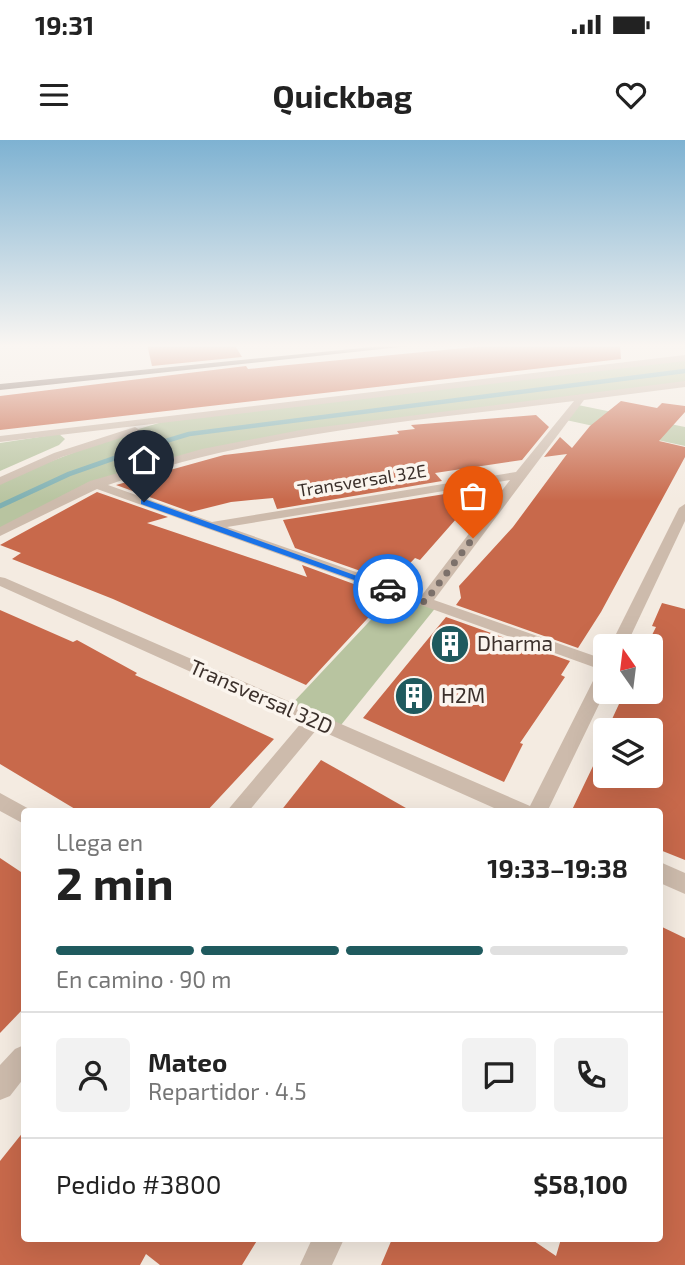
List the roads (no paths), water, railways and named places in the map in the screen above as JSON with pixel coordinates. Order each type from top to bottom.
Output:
[{"type":"street","points":[[0,439],[351,396]]},
{"type":"street","points":[[0,532],[40,508],[94,484],[151,463],[217,447],[329,429],[591,396]]},
{"type":"street","points":[[425,602],[520,475],[578,405],[580,398]]},
{"type":"street","points":[[0,481],[86,446],[182,416]]},
{"type":"street","points":[[54,432],[79,436],[86,446]]},
{"type":"street","name":"Transversal 32E","points":[[210,526],[520,475]]},
{"type":"street","name":"Transversal 32E","points":[[94,484],[593,661]]},
{"type":"street","points":[[624,634],[685,508]]},
{"type":"street","name":"Transversal 32D","points":[[0,581],[514,808]]},
{"type":"street","points":[[539,808],[593,698]]},
{"type":"street","points":[[239,808],[314,720]]},
{"type":"street","points":[[0,801],[21,814]]},
{"type":"street","points":[[663,873],[685,884]]},
{"type":"street","points":[[0,1086],[21,1062]]},
{"type":"street","points":[[316,1265],[327,1242]]},
{"type":"waterway","points":[[151,445],[189,434],[484,396]]},
{"type":"waterway","points":[[151,445],[155,444]]},
{"type":"waterway","points":[[0,506],[69,474],[151,445]]},
{"type":"place","name":"Dharma","points":[[450,644]]},
{"type":"place","name":"H2M","points":[[414,696]]}]
